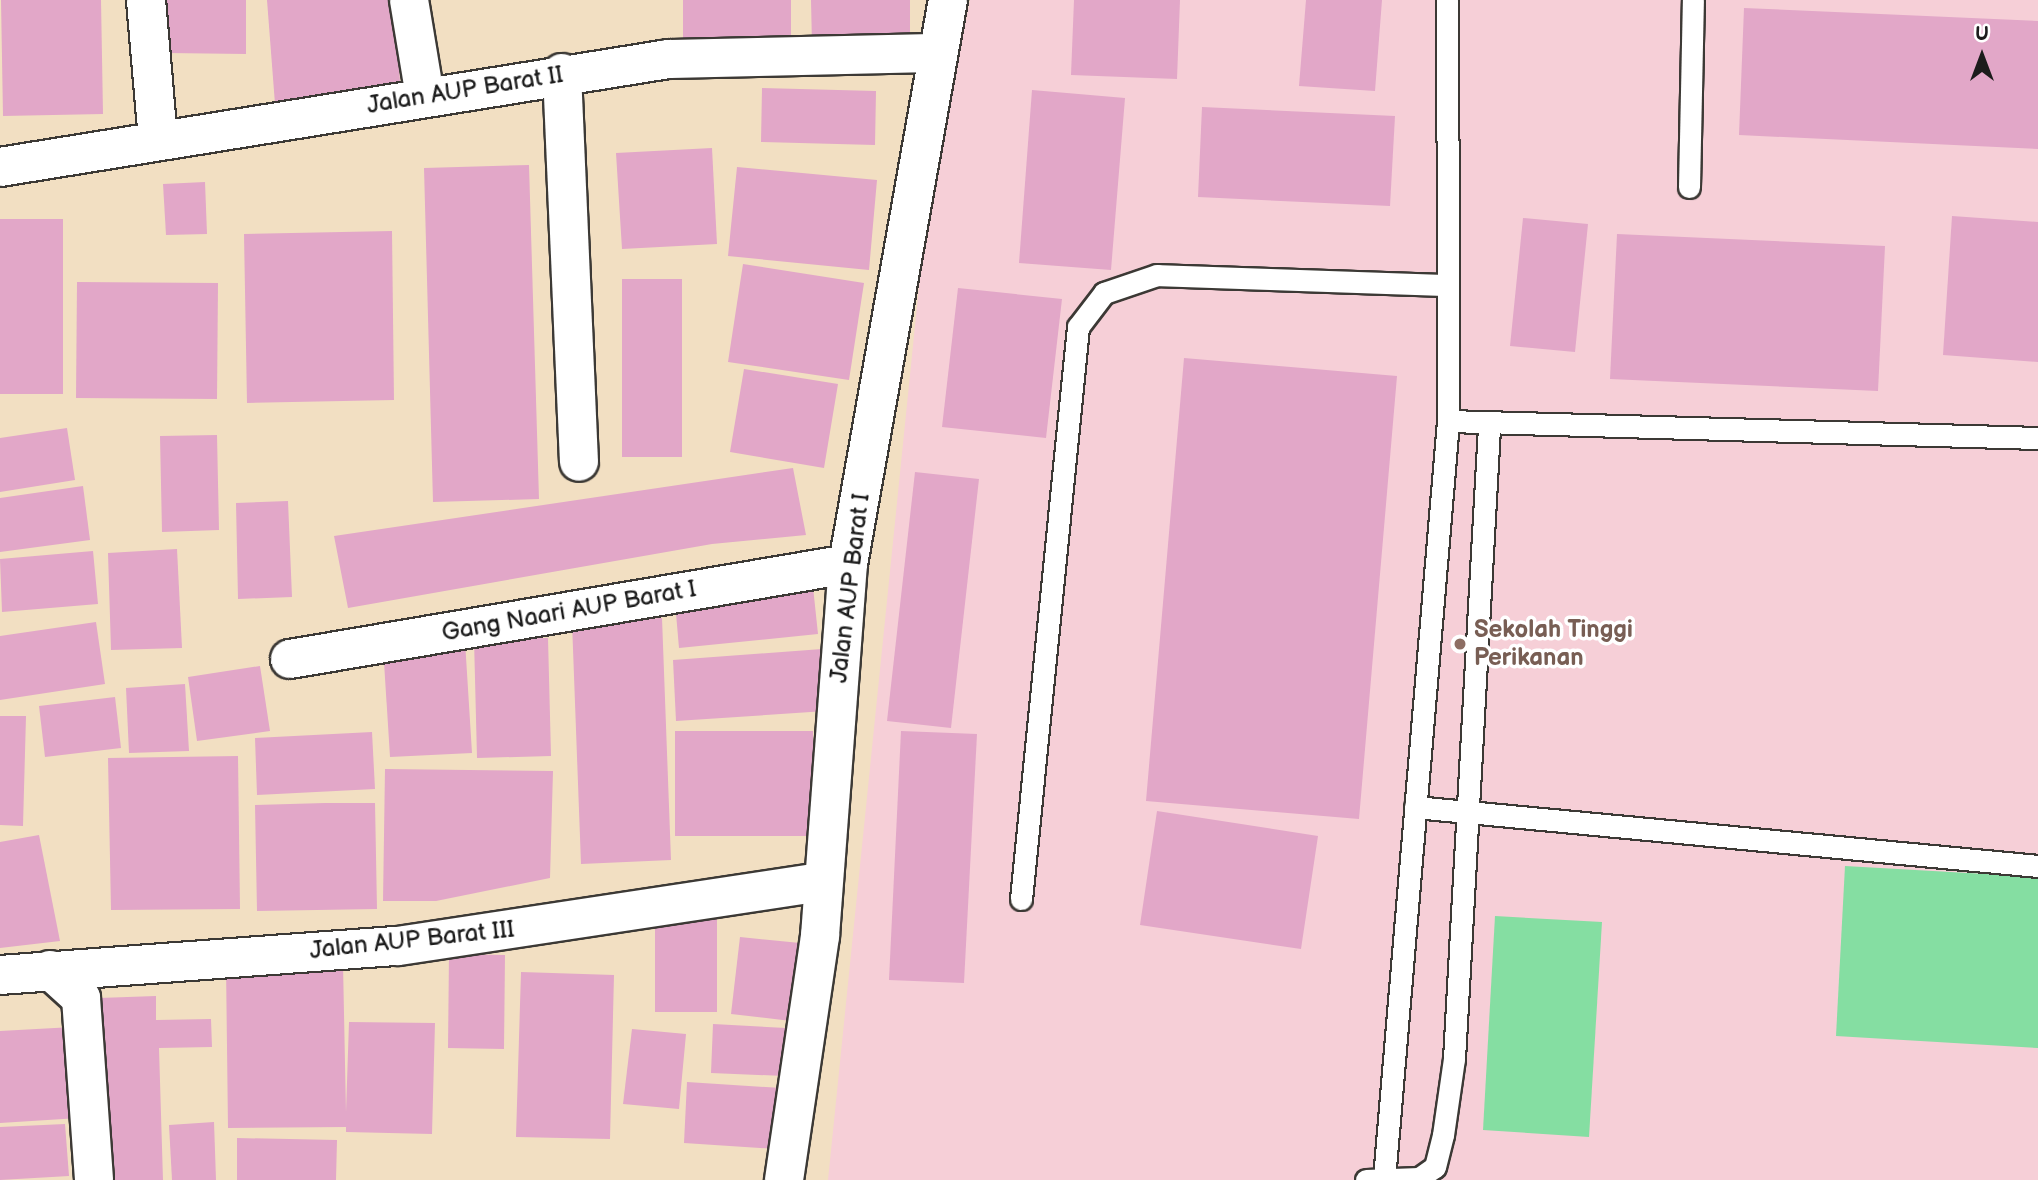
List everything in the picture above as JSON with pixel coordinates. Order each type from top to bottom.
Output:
[{"type":"street","points":[[146,0],[158,139]]},
{"type":"street","points":[[409,0],[425,97]]},
{"type":"street","name":"Jalan AUP Barat I","points":[[784,1180],[820,936],[821,882],[848,564],[935,53],[948,0]]},
{"type":"street","name":"Jalan AUP Barat II","points":[[0,167],[562,73],[791,52],[935,53]]},
{"type":"street","points":[[562,73],[579,463]]},
{"type":"street","name":"Gang Naari AUP Barat I","points":[[290,659],[848,564]]},
{"type":"street","name":"Jalan AUP Barat III","points":[[0,975],[398,946],[821,882]]},
{"type":"street","points":[[50,970],[81,998],[94,1180]]},
{"type":"lane","points":[[1447,0],[1448,421],[1415,807],[1375,1179],[1419,1178],[1435,1167],[1443,1135],[1454,1059],[1489,427]]},
{"type":"lane","points":[[1689,187],[1693,0]]},
{"type":"lane","points":[[1021,900],[1078,327],[1104,293],[1157,275],[1448,285]]},
{"type":"lane","points":[[1448,421],[1489,427],[2038,438]]},
{"type":"lane","points":[[1415,807],[2038,866]]},
{"type":"shaded area","name":"Sekolah Tinggi Perikanan","points":[[970,0],[2038,0],[2038,1180],[828,1180],[926,218]]},
{"type":"green space","points":[[1845,866],[2038,877],[2038,1048],[1836,1036]]},
{"type":"green space","points":[[1495,916],[1602,922],[1589,1137],[1483,1130]]},
{"type":"building","points":[[1,0],[101,0],[103,114],[3,116]]},
{"type":"building","points":[[167,0],[246,0],[246,54],[167,53]]},
{"type":"building","points":[[267,0],[394,0],[401,95],[275,104]]},
{"type":"building","points":[[683,0],[791,0],[791,41],[683,39]]},
{"type":"building","points":[[811,0],[910,0],[910,44],[812,45]]},
{"type":"building","points":[[1074,0],[1180,0],[1177,79],[1071,75]]},
{"type":"building","points":[[1306,0],[1382,0],[1375,91],[1299,86]]},
{"type":"building","points":[[1744,8],[2038,21],[2038,149],[1739,135]]},
{"type":"building","points":[[762,88],[876,91],[875,145],[761,142]]},
{"type":"building","points":[[1032,90],[1125,98],[1111,270],[1019,263]]},
{"type":"building","points":[[1202,107],[1395,116],[1390,206],[1198,197]]},
{"type":"building","points":[[712,148],[717,244],[622,249],[616,153]]},
{"type":"building","points":[[529,165],[539,499],[433,502],[424,168]]},
{"type":"building","points":[[737,167],[877,180],[869,270],[728,256]]},
{"type":"building","points":[[205,182],[207,234],[166,235],[163,184]]},
{"type":"building","points":[[1952,216],[2038,222],[2038,362],[1943,355]]},
{"type":"building","points":[[1523,218],[1588,224],[1575,352],[1510,346]]},
{"type":"building","points":[[0,219],[63,219],[63,394],[0,394]]},
{"type":"building","points":[[392,231],[394,400],[247,403],[244,234]]},
{"type":"building","points":[[1617,234],[1885,246],[1878,391],[1610,379]]},
{"type":"building","points":[[743,264],[864,283],[849,380],[728,362]]},
{"type":"building","points":[[622,279],[682,279],[682,457],[622,457]]},
{"type":"building","points":[[77,282],[218,283],[217,399],[76,398]]},
{"type":"building","points":[[958,288],[1062,299],[1046,438],[942,427]]},
{"type":"building","points":[[1184,358],[1397,376],[1359,819],[1146,801]]},
{"type":"building","points":[[744,369],[838,384],[824,468],[730,452]]},
{"type":"building","points":[[67,428],[75,480],[0,492],[0,438]]},
{"type":"building","points":[[217,435],[219,530],[162,532],[160,436]]},
{"type":"building","points":[[793,468],[806,535],[712,544],[348,608],[334,536]]},
{"type":"building","points":[[915,472],[979,479],[951,728],[887,721]]},
{"type":"building","points":[[83,486],[90,540],[0,552],[0,498]]},
{"type":"building","points":[[288,501],[292,597],[238,599],[236,503]]},
{"type":"building","points":[[177,549],[182,648],[111,650],[108,553]]},
{"type":"building","points":[[93,551],[98,604],[2,612],[0,559]]},
{"type":"building","points":[[813,587],[818,634],[679,648],[675,602]]},
{"type":"building","points":[[662,618],[671,860],[581,864],[572,622]]},
{"type":"building","points":[[96,622],[105,684],[0,700],[0,636]]},
{"type":"building","points":[[548,638],[551,756],[477,758],[474,639]]},
{"type":"building","points":[[465,641],[472,753],[390,757],[383,646]]},
{"type":"building","points":[[822,649],[826,711],[676,721],[673,660]]},
{"type":"building","points":[[260,666],[270,731],[197,741],[188,677]]},
{"type":"building","points":[[185,684],[189,751],[129,753],[126,688]]},
{"type":"building","points":[[115,697],[121,748],[45,757],[39,706]]},
{"type":"building","points":[[0,716],[26,716],[23,826],[0,825]]},
{"type":"building","points":[[675,731],[813,731],[813,836],[675,836]]},
{"type":"building","points":[[901,731],[977,734],[964,983],[889,980]]},
{"type":"building","points":[[372,732],[375,789],[257,795],[255,738]]},
{"type":"building","points":[[238,756],[240,909],[111,910],[108,758]]},
{"type":"building","points":[[385,769],[553,771],[550,878],[436,901],[383,901]]},
{"type":"building","points":[[375,803],[377,909],[257,911],[255,805]]},
{"type":"building","points":[[1157,811],[1318,836],[1301,949],[1140,925]]},
{"type":"building","points":[[39,835],[60,941],[0,948],[0,842]]},
{"type":"building","points":[[655,919],[717,919],[717,1012],[655,1012]]},
{"type":"building","points":[[740,937],[800,943],[791,1021],[731,1014]]},
{"type":"building","points":[[449,954],[505,955],[504,1049],[448,1048]]},
{"type":"building","points":[[343,964],[346,1112],[349,1022],[435,1023],[432,1134],[346,1132],[346,1127],[228,1128],[226,966]]},
{"type":"building","points":[[521,972],[614,975],[610,1139],[516,1137]]},
{"type":"building","points":[[156,996],[156,1020],[211,1019],[212,1047],[159,1048],[163,1180],[104,1180],[99,998]]},
{"type":"building","points":[[713,1024],[786,1028],[784,1076],[711,1073]]},
{"type":"building","points":[[73,1027],[79,1118],[0,1123],[0,1031]]},
{"type":"building","points":[[632,1029],[686,1034],[679,1109],[623,1104]]},
{"type":"building","points":[[687,1082],[781,1088],[777,1149],[684,1143]]},
{"type":"building","points":[[214,1122],[216,1180],[172,1180],[169,1125]]},
{"type":"building","points":[[65,1124],[69,1176],[0,1180],[0,1127]]},
{"type":"building","points":[[237,1138],[337,1140],[336,1180],[237,1180]]},
{"type":"place","name":"Sekolah Tinggi Perikanan","points":[[1460,644]]}]
